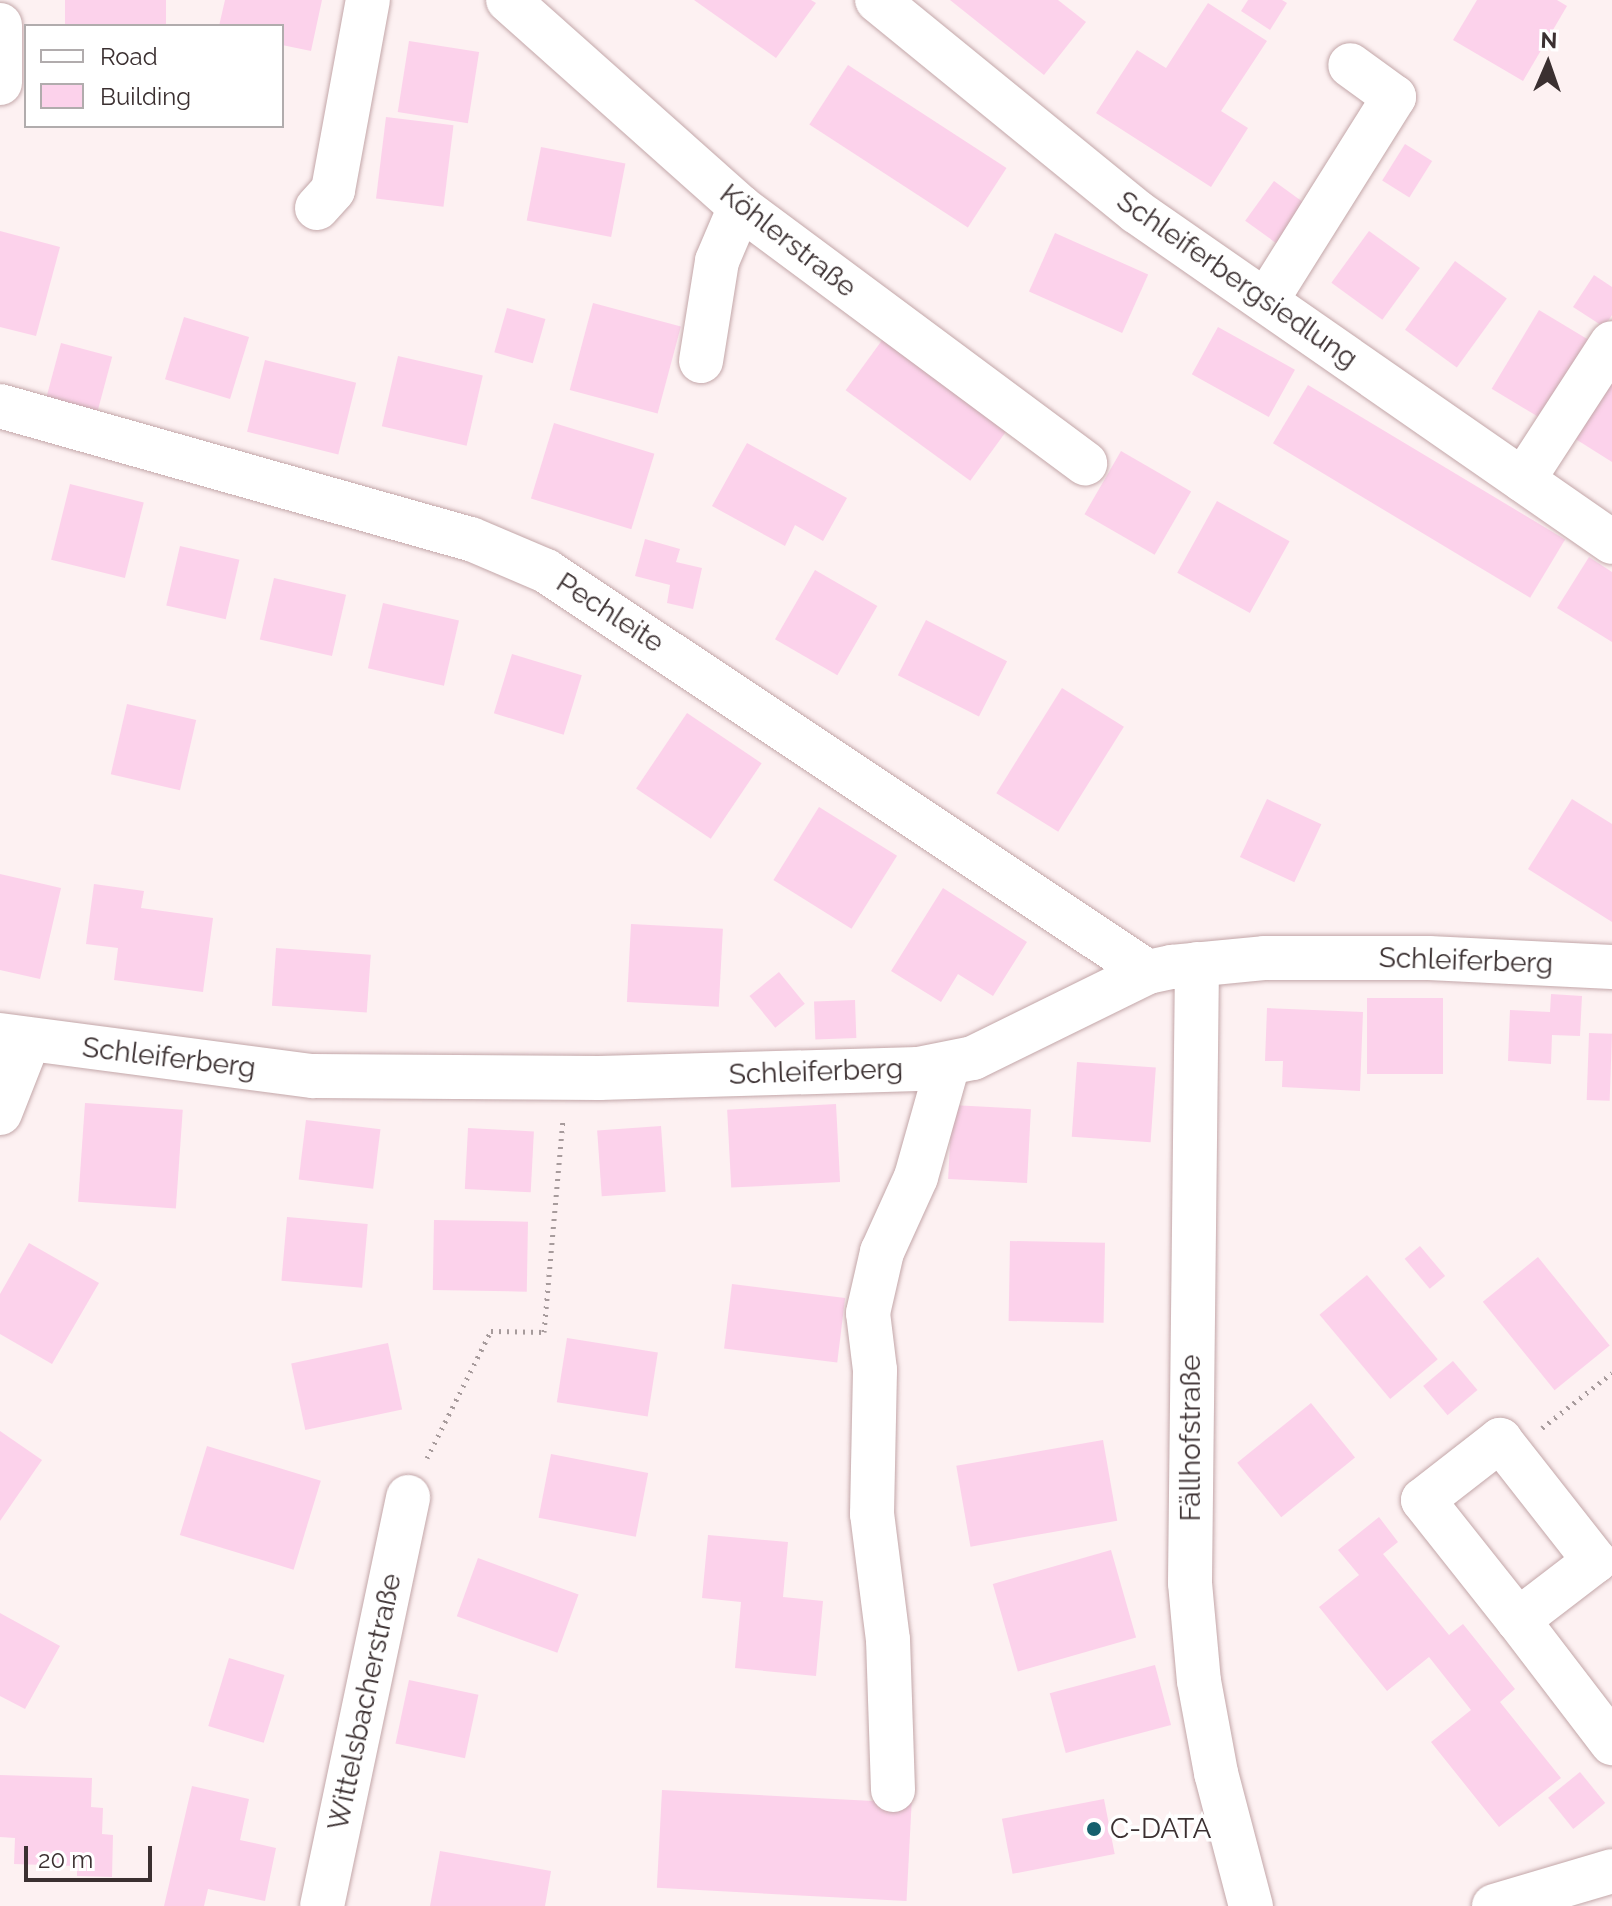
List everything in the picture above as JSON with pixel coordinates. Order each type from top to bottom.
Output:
[{"type":"street","points":[[317,208],[333,190],[368,0]]},
{"type":"street","name":"Köhlerstraße","points":[[508,0],[740,207],[1085,463]]},
{"type":"street","name":"Schleiferbergsiedlung","points":[[877,0],[1055,149],[1266,301],[1612,542]]},
{"type":"street","points":[[0,25],[0,83]]},
{"type":"street","points":[[1266,301],[1394,97],[1350,65]]},
{"type":"street","points":[[701,361],[717,261],[740,207]]},
{"type":"street","points":[[1523,480],[1612,343]]},
{"type":"street","name":"Pechleite","points":[[0,406],[471,539],[546,571],[1148,972]]},
{"type":"street","name":"Schleiferberg","points":[[14,1038],[313,1076],[567,1078],[948,1064],[973,1058],[1148,972],[1197,964],[1264,958],[1429,958],[1612,967]]},
{"type":"street","name":"Fällhofstraße","points":[[1197,964],[1190,1583],[1213,1758],[1251,1906]]},
{"type":"street","points":[[0,1113],[14,1038]]},
{"type":"street","points":[[893,1790],[888,1640],[872,1514],[875,1370],[868,1313],[882,1252],[916,1177],[948,1064]]},
{"type":"street","points":[[1518,1620],[1595,1561],[1500,1440],[1423,1500],[1612,1743]]},
{"type":"street","name":"Wittelsbacherstraße","points":[[322,1906],[408,1497]]},
{"type":"street","points":[[1494,1906],[1612,1871]]},
{"type":"path","points":[[408,1497],[491,1331],[544,1332],[567,1078]]},
{"type":"path","points":[[1510,1453],[1612,1373]]},
{"type":"building","points":[[65,0],[166,0],[166,24],[65,24]]},
{"type":"building","points":[[225,0],[322,0],[311,51],[284,45],[284,24],[219,24]]},
{"type":"building","points":[[694,0],[811,0],[816,3],[776,58]]},
{"type":"building","points":[[950,0],[1058,0],[1086,22],[1044,75]]},
{"type":"building","points":[[1248,0],[1282,0],[1287,3],[1270,30],[1241,11]]},
{"type":"building","points":[[1477,0],[1557,0],[1567,6],[1523,81],[1453,40]]},
{"type":"building","points":[[1208,3],[1267,41],[1221,111],[1248,128],[1211,187],[1096,113],[1137,50],[1166,68]]},
{"type":"building","points":[[409,41],[479,52],[468,123],[398,112]]},
{"type":"building","points":[[848,65],[1007,168],[968,227],[809,125]]},
{"type":"building","points":[[386,117],[453,125],[443,207],[376,198]]},
{"type":"building","points":[[1405,144],[1432,161],[1409,197],[1382,180]]},
{"type":"building","points":[[541,147],[625,163],[611,237],[527,221]]},
{"type":"building","points":[[1274,181],[1318,213],[1289,252],[1245,221]]},
{"type":"building","points":[[0,231],[60,247],[36,336],[0,327]]},
{"type":"building","points":[[1369,231],[1420,268],[1382,320],[1331,283]]},
{"type":"building","points":[[1055,233],[1148,274],[1122,333],[1029,291]]},
{"type":"building","points":[[1455,261],[1507,299],[1457,367],[1405,330]]},
{"type":"building","points":[[1594,275],[1612,287],[1612,315],[1604,327],[1573,307]]},
{"type":"building","points":[[593,303],[681,327],[658,413],[570,390]]},
{"type":"building","points":[[507,308],[545,319],[533,363],[494,352]]},
{"type":"building","points":[[1539,310],[1594,343],[1546,422],[1492,389]]},
{"type":"building","points":[[184,317],[249,337],[230,399],[165,379]]},
{"type":"building","points":[[1218,327],[1295,370],[1269,417],[1192,374]]},
{"type":"building","points":[[888,332],[1013,423],[970,481],[846,390]]},
{"type":"building","points":[[61,343],[112,357],[97,412],[46,398]]},
{"type":"building","points":[[398,356],[483,376],[467,446],[382,426]]},
{"type":"building","points":[[265,360],[356,383],[338,455],[247,432]]},
{"type":"building","points":[[1612,360],[1612,462],[1566,433]]},
{"type":"building","points":[[1308,385],[1565,540],[1530,598],[1273,443]]},
{"type":"building","points":[[554,423],[654,454],[631,529],[531,499]]},
{"type":"building","points":[[747,443],[847,498],[823,541],[795,525],[785,546],[712,506]]},
{"type":"building","points":[[1121,451],[1191,492],[1155,555],[1084,514]]},
{"type":"building","points":[[70,484],[144,502],[125,578],[51,560]]},
{"type":"building","points":[[1217,501],[1290,541],[1250,613],[1177,573]]},
{"type":"building","points":[[645,539],[680,549],[676,562],[702,568],[693,609],[667,603],[670,585],[635,576]]},
{"type":"building","points":[[180,546],[239,560],[226,619],[166,605]]},
{"type":"building","points":[[1589,557],[1612,572],[1612,642],[1557,608]]},
{"type":"building","points":[[815,570],[877,606],[837,675],[775,639]]},
{"type":"building","points":[[274,578],[346,595],[332,656],[260,639]]},
{"type":"building","points":[[383,603],[459,621],[444,686],[368,668]]},
{"type":"building","points":[[926,620],[1007,661],[979,717],[898,675]]},
{"type":"building","points":[[512,654],[582,675],[564,735],[494,713]]},
{"type":"building","points":[[1062,688],[1124,727],[1058,832],[996,793]]},
{"type":"building","points":[[127,704],[196,720],[180,790],[111,774]]},
{"type":"building","points":[[687,713],[762,763],[711,839],[636,788]]},
{"type":"building","points":[[1267,799],[1321,824],[1294,882],[1240,857]]},
{"type":"building","points":[[1572,799],[1612,824],[1612,922],[1528,869]]},
{"type":"building","points":[[819,807],[897,856],[851,929],[773,880]]},
{"type":"building","points":[[0,874],[61,888],[40,979],[0,970]]},
{"type":"building","points":[[94,884],[144,891],[141,908],[213,918],[203,992],[114,980],[118,948],[86,944]]},
{"type":"building","points":[[943,888],[1027,942],[993,996],[958,974],[941,1002],[891,971]]},
{"type":"building","points":[[631,924],[723,929],[719,1007],[627,1002]]},
{"type":"building","points":[[276,948],[371,955],[367,1012],[272,1006]]},
{"type":"building","points":[[779,972],[805,1004],[775,1028],[749,996]]},
{"type":"building","points":[[1551,994],[1582,996],[1580,1036],[1552,1035],[1551,1064],[1508,1061],[1510,1010],[1550,1012]]},
{"type":"building","points":[[1367,998],[1443,998],[1443,1074],[1367,1074]]},
{"type":"building","points":[[855,1000],[856,1038],[815,1039],[814,1001]]},
{"type":"building","points":[[1267,1008],[1363,1012],[1360,1091],[1282,1087],[1283,1061],[1265,1061]]},
{"type":"building","points":[[1589,1033],[1612,1034],[1610,1101],[1587,1100]]},
{"type":"building","points":[[1077,1062],[1156,1068],[1151,1142],[1072,1137]]},
{"type":"building","points":[[85,1103],[183,1110],[176,1209],[78,1202]]},
{"type":"building","points":[[836,1104],[840,1182],[731,1188],[727,1110]]},
{"type":"building","points":[[952,1105],[1031,1109],[1027,1183],[948,1179]]},
{"type":"building","points":[[306,1120],[380,1129],[373,1189],[299,1180]]},
{"type":"building","points":[[661,1126],[666,1192],[602,1196],[597,1130]]},
{"type":"building","points":[[468,1128],[534,1131],[531,1192],[465,1189]]},
{"type":"building","points":[[287,1217],[368,1224],[362,1288],[281,1281]]},
{"type":"building","points":[[434,1220],[528,1222],[527,1292],[433,1290]]},
{"type":"building","points":[[1010,1241],[1105,1243],[1104,1323],[1009,1321]]},
{"type":"building","points":[[29,1243],[99,1283],[52,1364],[0,1334],[0,1294]]},
{"type":"building","points":[[1420,1246],[1445,1276],[1430,1289],[1405,1259]]},
{"type":"building","points":[[1538,1257],[1610,1346],[1555,1390],[1483,1302]]},
{"type":"building","points":[[1367,1275],[1438,1359],[1390,1399],[1320,1315]]},
{"type":"building","points":[[732,1284],[845,1298],[837,1362],[724,1349]]},
{"type":"building","points":[[567,1338],[658,1352],[648,1417],[557,1402]]},
{"type":"building","points":[[388,1343],[402,1410],[305,1430],[291,1364]]},
{"type":"building","points":[[1453,1361],[1477,1390],[1448,1415],[1423,1386]]},
{"type":"building","points":[[1311,1403],[1355,1457],[1281,1517],[1237,1463]]},
{"type":"building","points":[[0,1431],[42,1460],[0,1521]]},
{"type":"building","points":[[1103,1440],[1117,1521],[971,1547],[956,1466]]},
{"type":"building","points":[[207,1446],[321,1481],[294,1570],[180,1535]]},
{"type":"building","points":[[551,1454],[648,1473],[636,1537],[539,1518]]},
{"type":"building","points":[[1379,1517],[1398,1542],[1383,1554],[1449,1635],[1463,1624],[1515,1689],[1500,1702],[1561,1778],[1499,1827],[1431,1742],[1471,1710],[1429,1657],[1387,1691],[1319,1607],[1359,1575],[1338,1550]]},
{"type":"building","points":[[708,1535],[788,1542],[783,1597],[823,1601],[816,1676],[735,1668],[741,1602],[702,1598]]},
{"type":"building","points":[[1111,1550],[1136,1637],[1018,1671],[993,1584]]},
{"type":"building","points":[[478,1558],[579,1595],[557,1653],[457,1616]]},
{"type":"building","points":[[0,1613],[60,1646],[25,1709],[0,1696]]},
{"type":"building","points":[[229,1658],[284,1675],[264,1743],[208,1726]]},
{"type":"building","points":[[1155,1665],[1171,1725],[1066,1753],[1050,1693]]},
{"type":"building","points":[[409,1680],[478,1695],[465,1758],[395,1744]]},
{"type":"building","points":[[1580,1772],[1605,1803],[1573,1829],[1548,1798]]},
{"type":"building","points":[[0,1775],[92,1778],[91,1807],[103,1808],[102,1834],[113,1835],[112,1877],[77,1876],[77,1866],[14,1864],[15,1838],[0,1837]]},
{"type":"building","points":[[192,1786],[249,1799],[240,1840],[276,1848],[265,1901],[208,1889],[204,1906],[164,1906]]},
{"type":"building","points":[[662,1790],[912,1803],[907,1901],[657,1888]]},
{"type":"building","points":[[1104,1799],[1115,1854],[1013,1874],[1002,1819]]},
{"type":"building","points":[[440,1851],[551,1871],[545,1906],[430,1906]]},
{"type":"place","name":"C-DATA","points":[[1094,1829]]}]
